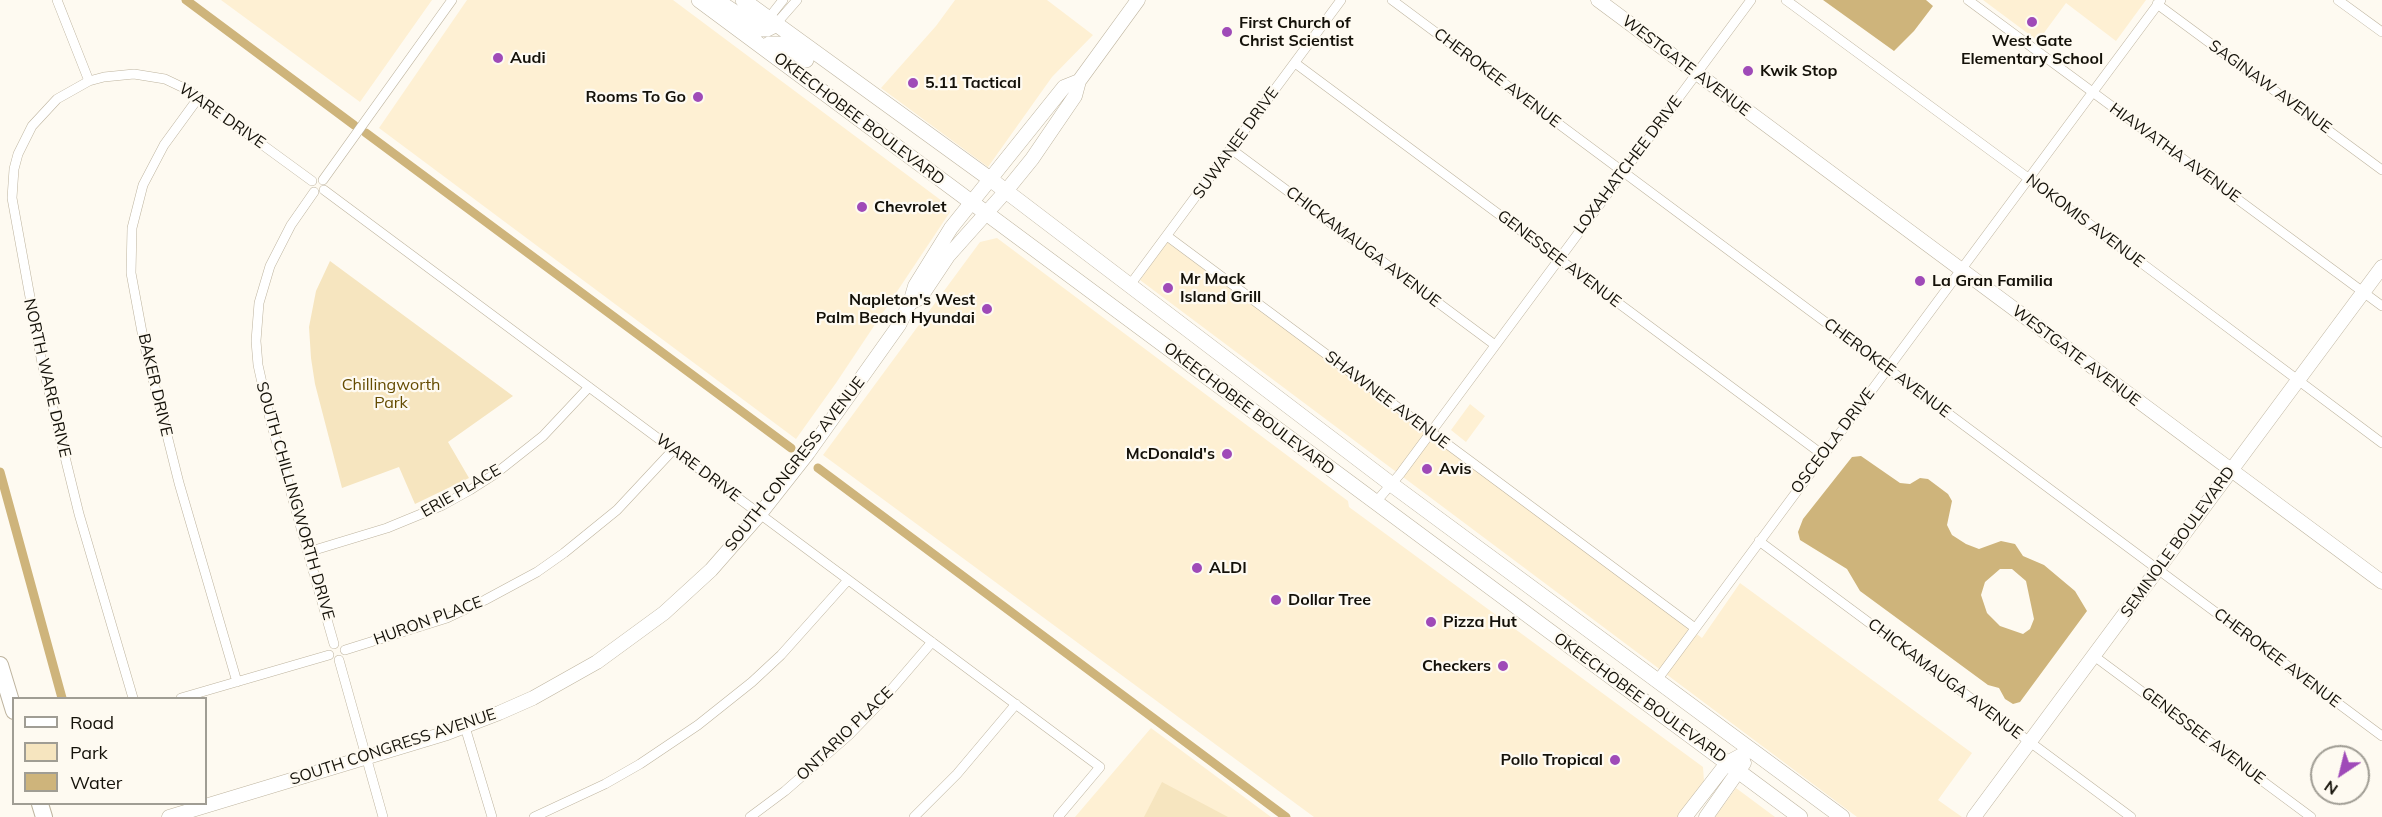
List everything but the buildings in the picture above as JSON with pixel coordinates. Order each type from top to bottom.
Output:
[{"type":"highway","points":[[0,665],[12,704]]},
{"type":"main road","name":"OKEECHOBEE BOULEVARD","points":[[699,0],[1800,817]]},
{"type":"main road","points":[[716,0],[760,28],[767,29],[772,22]]},
{"type":"main road","name":"OKEECHOBEE BOULEVARD","points":[[743,0],[990,179],[1391,484],[1842,817]]},
{"type":"main road","points":[[764,48],[769,44],[779,44],[793,50],[816,67],[834,67]]},
{"type":"street","points":[[57,0],[88,81]]},
{"type":"street","points":[[323,180],[452,0]]},
{"type":"street","points":[[772,22],[783,0]]},
{"type":"street","points":[[772,22],[796,0]]},
{"type":"street","points":[[1078,81],[1138,0]]},
{"type":"street","name":"SUWANEE DRIVE","points":[[1130,285],[1341,0]]},
{"type":"street","name":"CHEROKEE AVENUE","points":[[1392,0],[2382,736]]},
{"type":"street","name":"WESTGATE AVENUE","points":[[1598,0],[2382,582]]},
{"type":"street","name":"LOXAHATCHEE DRIVE","points":[[1375,503],[1431,432],[1751,0]]},
{"type":"street","name":"NOKOMIS AVENUE","points":[[1786,0],[2382,443]]},
{"type":"street","name":"HIAWATHA AVENUE","points":[[1968,0],[2382,306]]},
{"type":"street","points":[[2338,0],[2382,32]]},
{"type":"street","name":"OSCEOLA DRIVE","points":[[1657,680],[2159,2]]},
{"type":"street","name":"SAGINAW AVENUE","points":[[2159,2],[2382,170]]},
{"type":"street","name":"GENESSEE AVENUE","points":[[1295,63],[1823,455]]},
{"type":"street","name":"WARE DRIVE","points":[[88,81],[119,74],[150,76],[172,82],[199,97],[312,181]]},
{"type":"street","name":"NORTH WARE DRIVE","points":[[88,81],[57,99],[32,126],[18,154],[14,169],[12,198],[27,291],[60,443],[132,697]]},
{"type":"street","name":"SOUTH CONGRESS AVENUE","points":[[169,817],[465,727],[516,706],[565,681],[635,636],[711,570],[760,514],[808,453],[899,325],[910,303],[915,286],[970,202],[1064,87],[1078,81]]},
{"type":"street","name":"SOUTH CONGRESS AVENUE","points":[[910,303],[920,298],[948,256],[1006,191],[1069,106],[1075,96],[1078,81]]},
{"type":"street","name":"BAKER DRIVE","points":[[199,97],[164,145],[143,184],[132,228],[131,273],[144,343],[170,450],[237,682]]},
{"type":"street","name":"CHICKAMAUGA AVENUE","points":[[1231,149],[1495,345]]},
{"type":"street","points":[[317,178],[323,180],[326,184],[319,191],[311,187],[312,181],[317,178]]},
{"type":"street","name":"WARE DRIVE","points":[[319,191],[589,387],[1100,767],[1058,817]]},
{"type":"street","name":"SOUTH CHILLINGWORTH DRIVE","points":[[319,191],[291,225],[270,266],[259,303],[256,341],[262,388],[334,644]]},
{"type":"street","name":"SHAWNEE AVENUE","points":[[1167,236],[1695,628]]},
{"type":"street","name":"SEMINOLE BOULEVARD","points":[[1974,817],[2382,267]]},
{"type":"street","name":"ERIE PLACE","points":[[308,552],[387,528],[443,505],[470,490],[520,456],[543,436],[589,387]]},
{"type":"street","name":"HURON PLACE","points":[[345,650],[447,618],[537,572],[616,510],[673,450]]},
{"type":"street","name":"CHICKAMAUGA AVENUE","points":[[1759,541],[2131,817]]},
{"type":"street","points":[[534,817],[605,784],[698,726],[781,655],[848,580]]},
{"type":"street","name":"ONTARIO PLACE","points":[[750,817],[849,735],[893,689],[932,642]]},
{"type":"street","points":[[334,644],[341,645],[345,650],[344,657],[339,660],[332,659],[329,655],[329,649],[334,644]]},
{"type":"street","points":[[188,697],[329,655]]},
{"type":"street","name":"GENESSEE AVENUE","points":[[2094,656],[2311,817]]},
{"type":"street","points":[[339,660],[382,817]]},
{"type":"street","points":[[914,817],[957,774],[1016,705]]},
{"type":"street","points":[[465,727],[492,817]]},
{"type":"street","points":[[1685,817],[1751,750]]},
{"type":"street","points":[[1707,817],[1734,767]]},
{"type":"shaded area","points":[[221,0],[432,0],[360,102]]},
{"type":"shaded area","points":[[467,0],[673,0],[946,204],[950,212],[796,439],[379,128]]},
{"type":"shaded area","points":[[955,0],[1047,0],[1093,35],[1052,77],[988,167],[881,88],[936,26]]},
{"type":"shaded area","name":"West Gate Elementary School","points":[[1983,0],[2146,0],[2116,41],[2066,3],[2038,41]]},
{"type":"shaded area","points":[[997,238],[1348,501],[1349,507],[1703,767],[1704,781],[1678,817],[1314,817],[823,455],[980,242]]},
{"type":"shaded area","points":[[1167,242],[1702,638],[1740,583],[1972,753],[1938,800],[1962,817],[1857,817],[1140,280]]},
{"type":"shaded area","points":[[1470,404],[1485,416],[1466,442],[1451,430]]},
{"type":"shaded area","points":[[1151,728],[1271,817],[1075,817]]},
{"type":"shaded area","points":[[1736,788],[1775,817],[1715,817]]},
{"type":"green space","name":"Chillingworth Park","points":[[330,261],[513,396],[448,442],[469,478],[415,504],[399,467],[342,488],[315,384],[309,327],[316,291]]},
{"type":"green space","points":[[1162,782],[1228,817],[1144,817]]},
{"type":"water","points":[[1823,0],[1926,0],[1933,6],[1914,31],[1894,51]]},
{"type":"water","points":[[1861,456],[1900,483],[1910,484],[1920,478],[1928,479],[1948,494],[1952,501],[1947,525],[1952,535],[1979,549],[2001,541],[2015,544],[2023,556],[2044,565],[2075,591],[2087,611],[2020,702],[2013,704],[2005,699],[1999,688],[1988,685],[1860,591],[1847,569],[1800,540],[1798,532],[1803,519],[1852,457]],"holes":[[[2000,569],[2012,569],[2026,581],[2034,619],[2030,629],[2023,634],[2000,626],[1987,613],[1981,595],[1985,582]]]},
{"type":"waterway","points":[[186,0],[354,125]]},
{"type":"waterway","points":[[366,133],[791,448]]},
{"type":"waterway","points":[[818,468],[1286,817]]},
{"type":"waterway","points":[[0,472],[62,697]]},
{"type":"place","name":"West Gate Elementary School","points":[[2032,22]]},
{"type":"place","name":"First Church of Christ Scientist","points":[[1227,32]]},
{"type":"place","name":"Audi","points":[[498,58]]},
{"type":"place","name":"Kwik Stop","points":[[1748,71]]},
{"type":"place","name":"5.11 Tactical","points":[[913,83]]},
{"type":"place","name":"Rooms To Go","points":[[698,97]]},
{"type":"place","name":"Chevrolet","points":[[862,207]]},
{"type":"place","name":"La Gran Familia","points":[[1920,281]]},
{"type":"place","name":"Mr Mack Island Grill","points":[[1168,288]]},
{"type":"place","name":"Napleton's West Palm Beach Hyundai","points":[[987,309]]},
{"type":"place","name":"McDonald's","points":[[1227,454]]},
{"type":"place","name":"Avis","points":[[1427,469]]},
{"type":"place","name":"ALDI","points":[[1197,568]]},
{"type":"place","name":"Dollar Tree","points":[[1276,600]]},
{"type":"place","name":"Pizza Hut","points":[[1431,622]]},
{"type":"place","name":"Checkers","points":[[1503,666]]},
{"type":"place","name":"Pollo Tropical","points":[[1615,760]]}]
